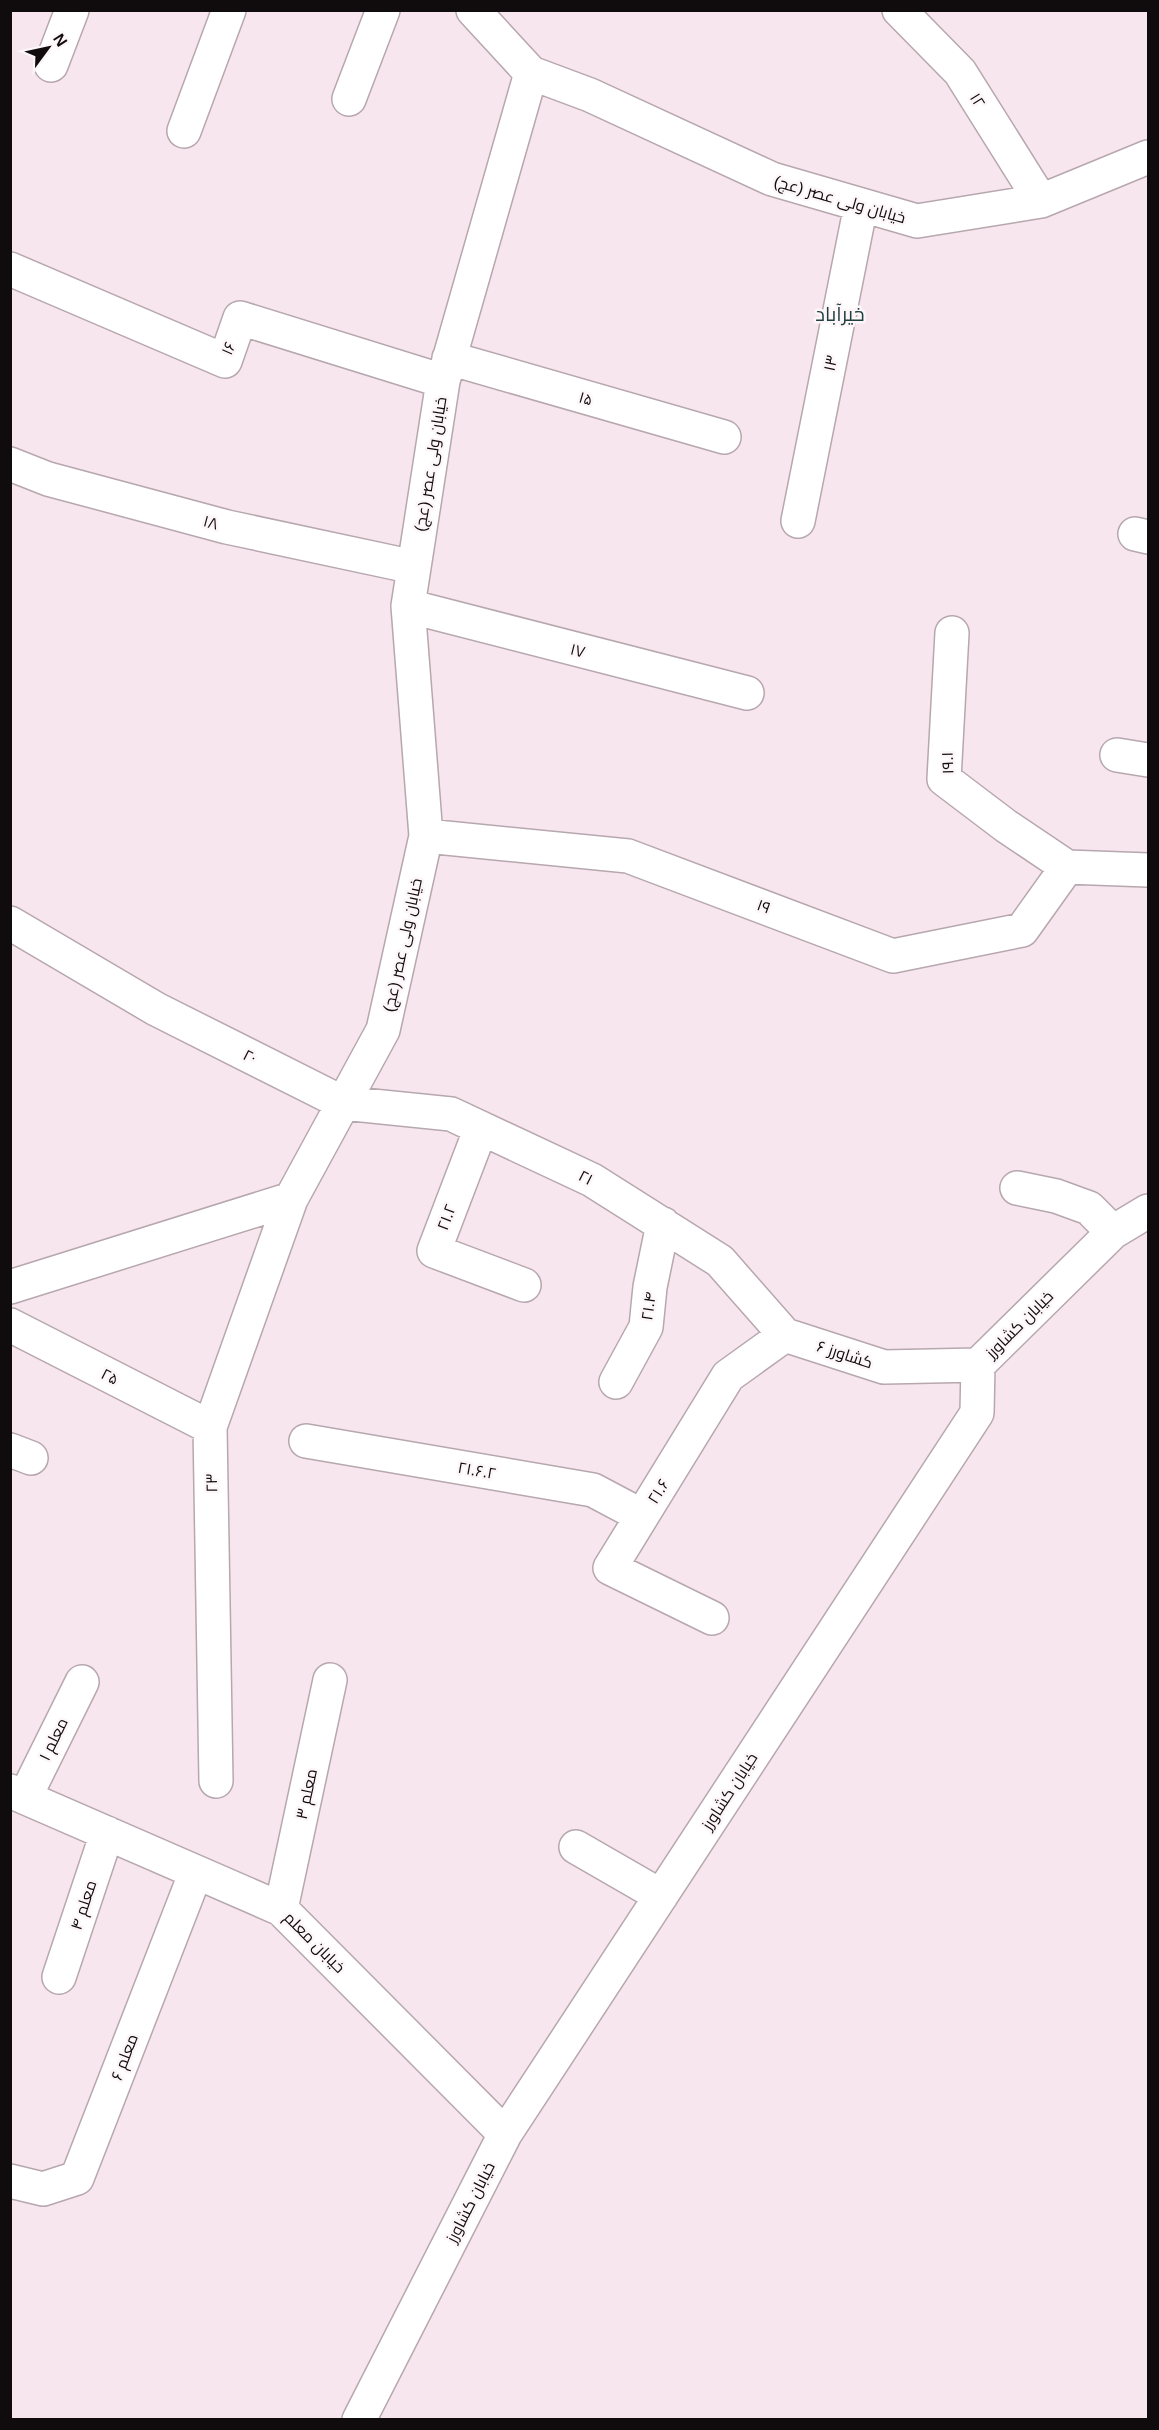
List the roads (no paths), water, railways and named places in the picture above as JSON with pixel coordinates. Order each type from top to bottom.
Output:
[{"type":"street","points":[[51,65],[72,10]]},
{"type":"street","points":[[184,130],[229,10]]},
{"type":"street","points":[[349,99],[384,10]]},
{"type":"street","points":[[473,10],[531,73]]},
{"type":"street","name":"۱۲","points":[[899,10],[960,72],[1041,201]]},
{"type":"street","name":"خیابان ولی عصر (عج)","points":[[291,1198],[383,1030],[426,836],[408,606],[446,369],[531,73],[590,95],[772,179],[917,221],[1041,201],[1149,157]]},
{"type":"street","name":"۱۳","points":[[798,521],[861,206]]},
{"type":"street","name":"۱۶","points":[[10,269],[225,361],[240,318],[446,369]]},
{"type":"street","name":"۱۵","points":[[446,369],[724,437]]},
{"type":"street","name":"۱۸","points":[[10,464],[48,479],[227,527],[414,567]]},
{"type":"street","name":"۱۷","points":[[408,606],[747,693]]},
{"type":"street","name":"۱۹.۱","points":[[952,633],[944,779],[1006,826],[1067,867]]},
{"type":"street","points":[[1117,755],[1149,760]]},
{"type":"street","name":"۱۹","points":[[426,836],[628,856],[893,956],[1022,930],[1067,867]]},
{"type":"street","points":[[1067,867],[1149,870]]},
{"type":"street","name":"۲۰","points":[[10,923],[156,1009],[343,1103]]},
{"type":"street","name":"۲۱","points":[[343,1103],[451,1114],[592,1180],[720,1261],[785,1335]]},
{"type":"street","name":"۲۱.۲","points":[[481,1128],[434,1251],[524,1285]]},
{"type":"street","points":[[1017,1188],[1056,1196],[1089,1208],[1113,1232]]},
{"type":"street","points":[[10,1287],[291,1198]]},
{"type":"street","name":"۲۳","points":[[216,1781],[210,1427],[291,1198]]},
{"type":"street","name":"خیابان کشاورز","points":[[359,2420],[505,2134],[977,1413],[978,1365],[1113,1232],[1149,1211]]},
{"type":"street","name":"۲۱.۴","points":[[616,1382],[646,1327],[650,1287],[663,1224]]},
{"type":"street","name":"۲۵","points":[[10,1324],[210,1427]]},
{"type":"street","name":"۶ کشاورز","points":[[785,1335],[884,1367],[978,1365]]},
{"type":"street","name":"۲۱.۶","points":[[712,1618],[610,1568],[728,1376],[785,1335]]},
{"type":"street","name":"۲۱.۶.۲","points":[[306,1441],[593,1490],[642,1516]]},
{"type":"street","name":"۳ معلم","points":[[281,1908],[330,1680]]},
{"type":"street","name":"۱ معلم","points":[[18,1794],[82,1682]]},
{"type":"street","name":"خیابان معلم","points":[[18,1794],[281,1908],[505,2134]]},
{"type":"street","name":"۴ معلم","points":[[59,1977],[106,1833]]},
{"type":"street","points":[[576,1847],[661,1896]]},
{"type":"street","name":"۶ معلم","points":[[10,2181],[43,2189],[77,2178],[196,1872]]},
{"type":"district","name":"خیرآباد","points":[[840,314]]}]
